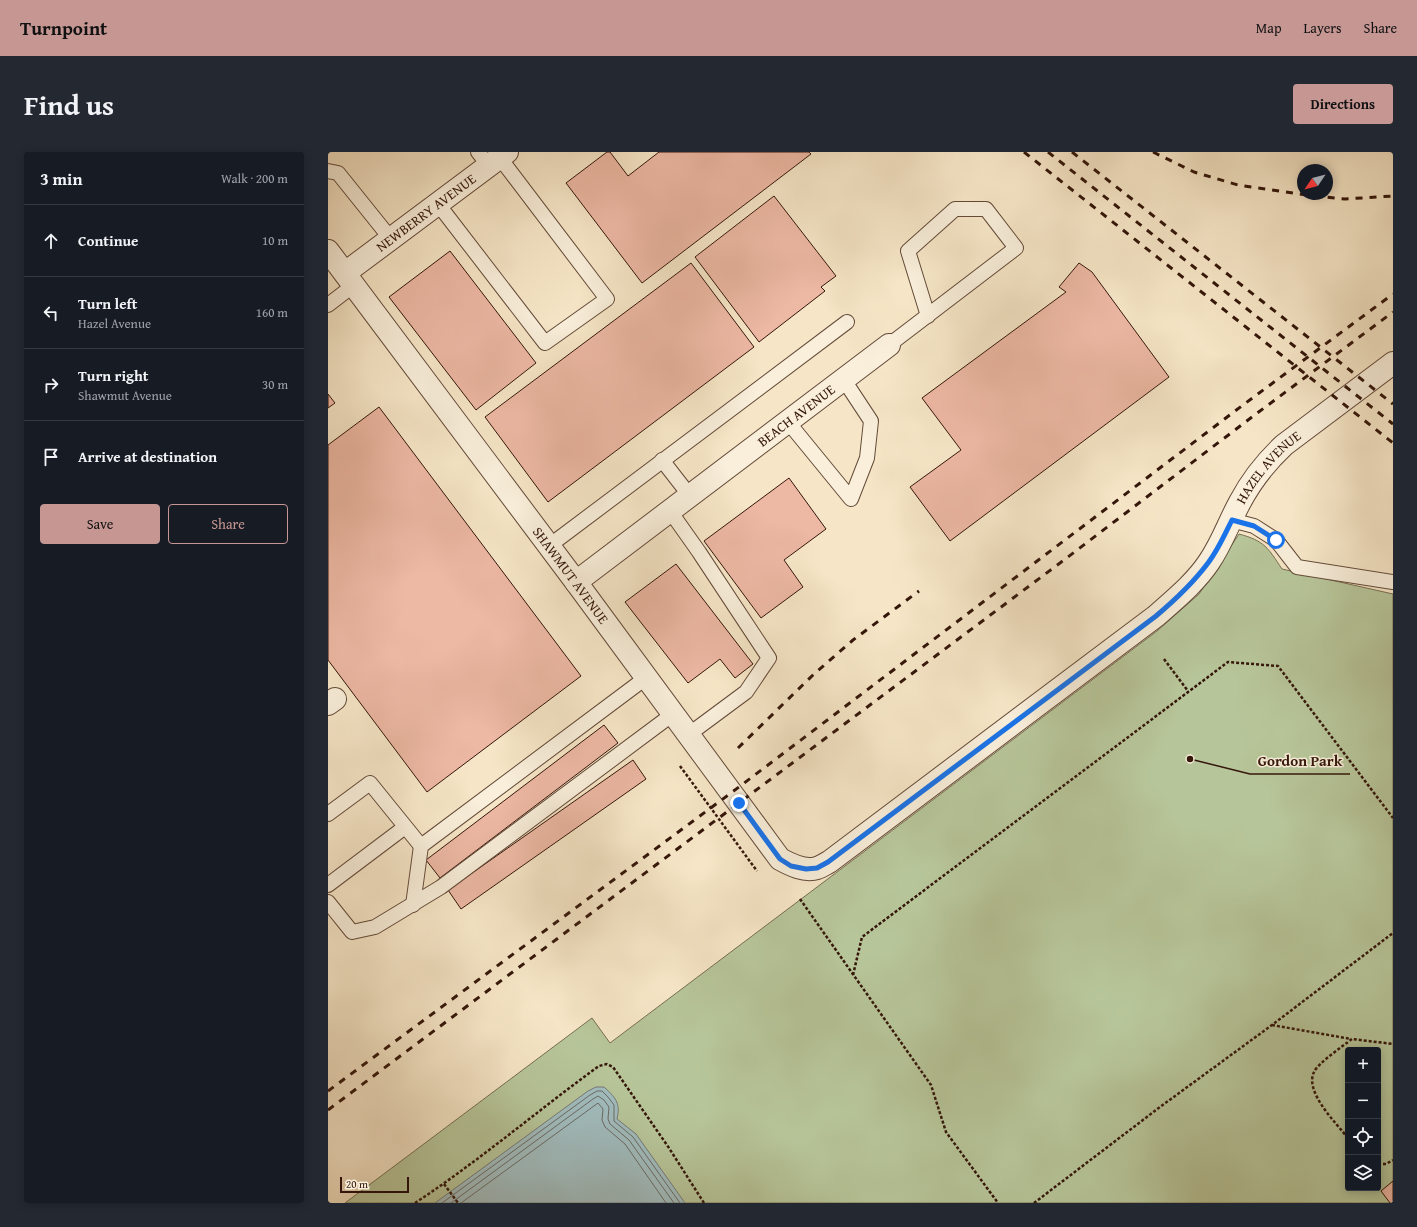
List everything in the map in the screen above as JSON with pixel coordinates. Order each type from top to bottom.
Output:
[{"type":"street","name":"NEWBERRY AVENUE","points":[[349,279],[391,239],[438,204],[493,157]]},
{"type":"street","name":"SHAWMUT AVENUE","points":[[328,251],[647,677],[780,859],[791,866],[806,869],[817,868],[828,862]]},
{"type":"street","name":"BEACH AVENUE","points":[[576,582],[889,345]]},
{"type":"street","name":"HAZEL AVENUE","points":[[828,862],[1156,616],[1185,591],[1209,562],[1222,541],[1240,501],[1270,459],[1284,445],[1384,369]]},
{"type":"lane","points":[[438,204],[545,342],[607,299],[493,157]]},
{"type":"lane","points":[[328,171],[338,173],[391,239]]},
{"type":"lane","name":"BEACH AVENUE","points":[[889,345],[928,316],[1016,248],[986,209],[955,209],[908,251],[928,316]]},
{"type":"lane","points":[[328,305],[349,279]]},
{"type":"lane","points":[[549,546],[847,322]]},
{"type":"lane","points":[[788,422],[851,499],[868,458],[871,421],[844,380]]},
{"type":"lane","points":[[662,460],[690,496]]},
{"type":"lane","points":[[670,511],[769,658],[746,692],[688,735]]},
{"type":"lane","points":[[1232,520],[1254,526],[1276,540],[1297,567],[1393,582]]},
{"type":"lane","points":[[413,904],[421,846],[647,677]]},
{"type":"lane","points":[[328,902],[352,932],[375,927],[441,887],[673,714]]},
{"type":"lane","points":[[328,814],[370,783],[421,846]]},
{"type":"lane","points":[[328,885],[405,827]]},
{"type":"path","points":[[1164,659],[1188,691]]},
{"type":"path","points":[[854,975],[862,937],[1228,662],[1278,666],[1393,818]]},
{"type":"path","points":[[680,766],[757,871]]},
{"type":"path","points":[[800,899],[931,1086],[946,1132],[998,1203]]},
{"type":"path","points":[[1034,1203],[1393,933]]},
{"type":"path","points":[[1272,1025],[1352,1039],[1393,1044]]},
{"type":"path","points":[[1345,1134],[1318,1100],[1313,1090],[1312,1080],[1314,1071],[1352,1039]]},
{"type":"path","points":[[415,1203],[444,1184],[547,1104],[599,1066],[607,1064],[613,1067],[640,1105],[704,1203]]},
{"type":"path","points":[[1381,1164],[1386,1164],[1393,1160]]},
{"type":"path","points":[[444,1184],[458,1203]]},
{"type":"green space","points":[[1239,534],[1255,539],[1265,546],[1282,569],[1393,594],[1393,1203],[345,1203],[592,1018],[610,1043],[1157,631],[1199,594]]},
{"type":"water","points":[[596,1087],[604,1087],[614,1097],[618,1104],[617,1119],[636,1134],[685,1203],[435,1203],[588,1091]]},
{"type":"building","points":[[607,152],[610,152],[628,176],[659,152],[809,152],[811,154],[642,283],[566,183]]},
{"type":"building","points":[[774,196],[836,276],[821,287],[825,291],[759,342],[695,257]]},
{"type":"building","points":[[450,251],[536,363],[476,410],[389,297]]},
{"type":"building","points":[[691,263],[754,347],[548,502],[485,417]]},
{"type":"building","points":[[1079,263],[1092,272],[1169,377],[950,541],[910,487],[961,450],[922,398],[1066,292],[1059,287]]},
{"type":"building","points":[[328,394],[335,403],[328,408]]},
{"type":"building","points":[[379,407],[581,676],[427,792],[328,660],[328,445]]},
{"type":"building","points":[[789,478],[826,529],[784,560],[803,587],[761,618],[704,541]]},
{"type":"building","points":[[676,564],[753,664],[735,678],[720,659],[688,683],[625,602]]},
{"type":"building","points":[[604,725],[618,743],[440,878],[426,860]]},
{"type":"building","points":[[633,760],[646,779],[461,909],[448,890]]},
{"type":"building","points":[[1393,1181],[1393,1203],[1390,1203],[1381,1191]]},
{"type":"railway","points":[[1024,152],[1393,443]]},
{"type":"railway","points":[[1048,152],[1393,424]]},
{"type":"railway","points":[[1072,152],[1393,404]]},
{"type":"railway","points":[[1153,152],[1194,172],[1238,185],[1345,199],[1393,196]]},
{"type":"railway","points":[[328,1091],[731,793],[1243,405],[1393,294]]},
{"type":"railway","points":[[328,1110],[1393,312]]},
{"type":"railway","points":[[738,748],[814,674],[853,640],[919,591]]},
{"type":"place","name":"Gordon Park","points":[[1190,759]]},
{"type":"route","points":[[739,803],[780,859],[791,866],[806,869],[817,868],[828,862],[1156,616],[1185,591],[1209,562],[1222,541],[1232,520],[1254,526],[1276,540]]}]
